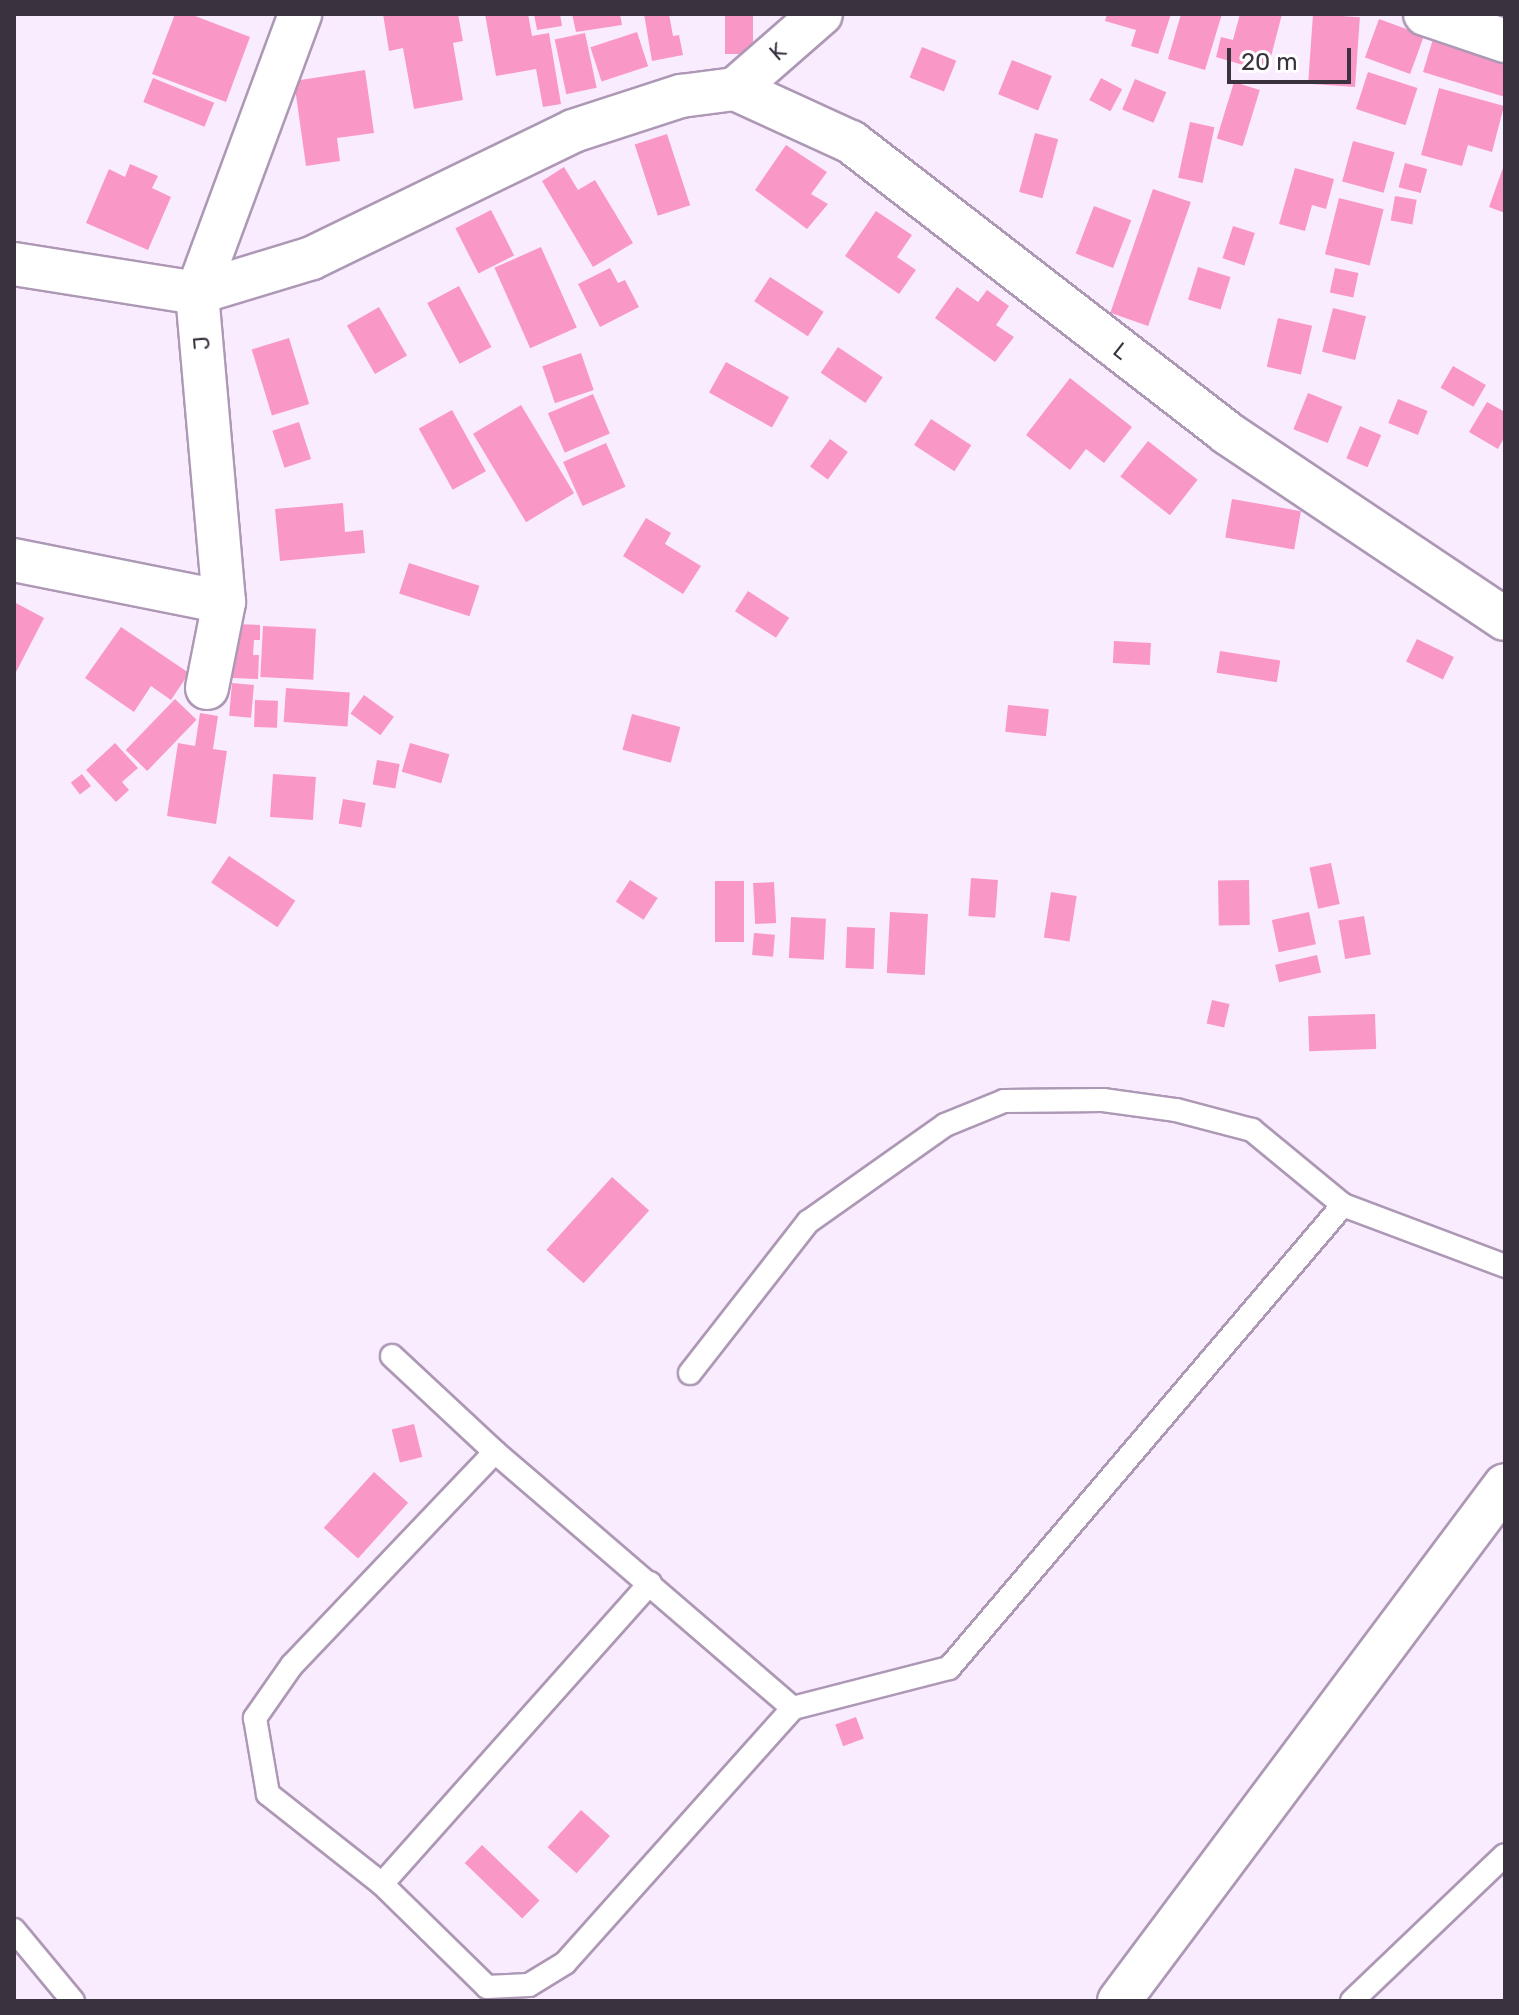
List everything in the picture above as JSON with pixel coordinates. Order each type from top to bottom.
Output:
[{"type":"street","name":"J","points":[[207,688],[224,602],[197,293],[300,14]]},
{"type":"street","name":"K","points":[[735,89],[821,14]]},
{"type":"street","points":[[1425,14],[1505,41]]},
{"type":"street","points":[[14,264],[197,293],[312,258],[573,131],[681,96],[735,89]]},
{"type":"street","name":"L","points":[[735,89],[851,142],[1227,433],[1505,619]]},
{"type":"street","points":[[14,560],[224,602]]},
{"type":"street","points":[[1119,2001],[1505,1485]]},
{"type":"lane","points":[[690,1373],[808,1222],[945,1125],[1004,1101],[1103,1100],[1176,1110],[1252,1130],[1343,1205],[1505,1266]]},
{"type":"lane","points":[[495,1452],[292,1665],[255,1718],[268,1794],[382,1884],[487,1987],[529,1985],[565,1963],[793,1708],[949,1668],[1343,1205]]},
{"type":"lane","points":[[392,1356],[495,1452],[793,1708]]},
{"type":"lane","points":[[382,1884],[650,1583]]},
{"type":"lane","points":[[1352,2001],[1505,1855]]},
{"type":"lane","points":[[14,1930],[73,2001]]},
{"type":"building","points":[[175,14],[190,14],[250,37],[226,102],[152,74]]},
{"type":"building","points":[[383,14],[458,14],[463,41],[453,43],[463,100],[414,109],[403,48],[389,51]]},
{"type":"building","points":[[485,14],[528,14],[532,36],[549,33],[561,104],[543,107],[536,69],[496,76]]},
{"type":"building","points":[[534,14],[560,14],[562,26],[537,30]]},
{"type":"building","points":[[572,14],[620,14],[622,25],[576,32]]},
{"type":"building","points":[[644,14],[669,14],[673,36],[679,35],[683,55],[652,61]]},
{"type":"building","points":[[725,14],[753,14],[753,54],[725,54]]},
{"type":"building","points":[[1107,14],[1171,14],[1158,54],[1131,46],[1136,30],[1105,21]]},
{"type":"building","points":[[1181,14],[1222,14],[1205,70],[1168,59]]},
{"type":"building","points":[[1240,14],[1282,14],[1267,72],[1216,57],[1221,37],[1233,40]]},
{"type":"building","points":[[1313,14],[1360,17],[1355,87],[1308,84]]},
{"type":"building","points":[[1379,19],[1424,35],[1410,74],[1365,58]]},
{"type":"building","points":[[637,32],[648,66],[602,81],[590,47]]},
{"type":"building","points":[[585,33],[597,88],[566,94],[555,39]]},
{"type":"building","points":[[1433,39],[1505,62],[1505,97],[1423,72]]},
{"type":"building","points":[[922,47],[956,61],[944,91],[910,78]]},
{"type":"building","points":[[1012,60],[1052,76],[1038,110],[998,94]]},
{"type":"building","points":[[365,70],[374,133],[337,138],[340,161],[306,166],[294,81]]},
{"type":"building","points":[[1368,72],[1417,88],[1405,125],[1356,109]]},
{"type":"building","points":[[153,78],[214,103],[204,127],[143,102]]},
{"type":"building","points":[[1101,78],[1122,89],[1110,111],[1089,100]]},
{"type":"building","points":[[1135,79],[1166,92],[1153,123],[1122,109]]},
{"type":"building","points":[[1234,82],[1260,90],[1243,146],[1217,138]]},
{"type":"building","points":[[1439,88],[1504,106],[1492,152],[1468,145],[1462,166],[1421,155]]},
{"type":"building","points":[[1190,122],[1214,127],[1203,183],[1178,178]]},
{"type":"building","points":[[1035,133],[1058,139],[1042,198],[1019,192]]},
{"type":"building","points":[[667,134],[690,205],[658,216],[635,145]]},
{"type":"building","points":[[1353,141],[1395,152],[1384,193],[1342,182]]},
{"type":"building","points":[[786,145],[827,172],[811,194],[828,204],[807,229],[755,190]]},
{"type":"building","points":[[1505,162],[1505,213],[1489,207]]},
{"type":"building","points":[[1405,163],[1427,169],[1421,193],[1399,187]]},
{"type":"building","points":[[130,164],[158,176],[152,188],[171,197],[148,250],[86,223],[109,169],[125,177]]},
{"type":"building","points":[[564,167],[578,190],[595,180],[633,243],[593,267],[542,181]]},
{"type":"building","points":[[1295,168],[1334,179],[1326,209],[1312,205],[1305,231],[1279,224]]},
{"type":"building","points":[[1153,189],[1191,202],[1148,326],[1110,313]]},
{"type":"building","points":[[1395,196],[1417,200],[1412,224],[1391,221]]},
{"type":"building","points":[[1339,198],[1384,209],[1370,265],[1325,254]]},
{"type":"building","points":[[1094,206],[1131,220],[1113,268],[1076,254]]},
{"type":"building","points":[[491,210],[514,255],[479,274],[455,228]]},
{"type":"building","points":[[876,211],[912,235],[897,257],[916,270],[899,294],[845,256]]},
{"type":"building","points":[[1233,226],[1255,233],[1244,265],[1222,258]]},
{"type":"building","points":[[541,247],[577,327],[530,348],[494,268]]},
{"type":"building","points":[[1198,267],[1231,277],[1221,309],[1188,300]]},
{"type":"building","points":[[610,268],[618,283],[625,280],[639,307],[600,327],[578,284]]},
{"type":"building","points":[[1335,268],[1358,273],[1353,297],[1330,292]]},
{"type":"building","points":[[770,277],[824,312],[808,336],[754,301]]},
{"type":"building","points":[[459,286],[491,347],[460,364],[427,303]]},
{"type":"building","points":[[957,287],[978,302],[987,290],[1009,306],[996,325],[1014,337],[995,362],[935,318]]},
{"type":"building","points":[[379,307],[407,355],[375,374],[347,326]]},
{"type":"building","points":[[1333,308],[1366,316],[1355,360],[1322,352]]},
{"type":"building","points":[[1278,318],[1312,326],[1301,375],[1267,367]]},
{"type":"building","points":[[289,338],[309,404],[272,415],[252,349]]},
{"type":"building","points":[[838,347],[883,377],[865,403],[821,373]]},
{"type":"building","points":[[581,353],[594,390],[555,403],[542,366]]},
{"type":"building","points":[[726,362],[789,397],[772,428],[709,393]]},
{"type":"building","points":[[1453,366],[1486,385],[1473,407],[1440,388]]},
{"type":"building","points":[[1070,378],[1132,427],[1104,463],[1086,449],[1070,470],[1026,435]]},
{"type":"building","points":[[1308,393],[1342,407],[1328,443],[1293,429]]},
{"type":"building","points":[[593,394],[610,434],[565,453],[548,413]]},
{"type":"building","points":[[1398,399],[1428,411],[1418,435],[1388,423]]},
{"type":"building","points":[[1487,402],[1505,412],[1505,436],[1498,449],[1469,432]]},
{"type":"building","points":[[521,405],[574,493],[526,522],[473,434]]},
{"type":"building","points":[[452,410],[486,471],[453,490],[419,428]]},
{"type":"building","points":[[931,419],[971,445],[954,471],[914,445]]},
{"type":"building","points":[[299,422],[311,459],[284,468],[272,431]]},
{"type":"building","points":[[1360,426],[1381,435],[1367,467],[1346,458]]},
{"type":"building","points":[[830,439],[848,452],[828,479],[810,467]]},
{"type":"building","points":[[1148,441],[1198,480],[1170,515],[1120,476]]},
{"type":"building","points":[[606,443],[626,487],[583,506],[563,462]]},
{"type":"building","points":[[1232,499],[1301,511],[1294,550],[1225,537]]},
{"type":"building","points":[[343,503],[345,532],[363,530],[365,553],[280,561],[275,509]]},
{"type":"building","points":[[646,518],[671,533],[665,544],[701,566],[683,594],[623,556]]},
{"type":"building","points":[[409,563],[479,586],[469,616],[399,593]]},
{"type":"building","points":[[748,591],[789,618],[776,638],[735,611]]},
{"type":"building","points":[[14,602],[44,618],[14,676]]},
{"type":"building","points":[[235,624],[260,625],[260,640],[254,640],[253,655],[259,655],[258,679],[233,678]]},
{"type":"building","points":[[263,626],[316,629],[313,680],[260,677]]},
{"type":"building","points":[[121,627],[189,673],[171,700],[151,686],[134,712],[85,678]]},
{"type":"building","points":[[1417,639],[1454,657],[1443,679],[1406,661]]},
{"type":"building","points":[[1114,641],[1151,643],[1150,665],[1113,663]]},
{"type":"building","points":[[1220,651],[1280,661],[1277,682],[1217,673]]},
{"type":"building","points":[[232,683],[254,685],[251,718],[229,716]]},
{"type":"building","points":[[286,688],[350,692],[347,726],[284,722]]},
{"type":"building","points":[[364,695],[394,717],[380,735],[350,714]]},
{"type":"building","points":[[175,699],[197,720],[147,771],[126,750]]},
{"type":"building","points":[[255,700],[278,701],[277,728],[254,727]]},
{"type":"building","points":[[1008,705],[1049,709],[1046,736],[1005,732]]},
{"type":"building","points":[[200,713],[218,716],[213,749],[227,751],[216,824],[167,816],[178,743],[195,746]]},
{"type":"building","points":[[632,714],[680,727],[671,763],[622,750]]},
{"type":"building","points":[[115,743],[138,768],[122,782],[129,790],[116,802],[86,770]]},
{"type":"building","points":[[410,743],[449,754],[441,783],[402,772]]},
{"type":"building","points":[[377,760],[400,764],[395,789],[373,785]]},
{"type":"building","points":[[82,774],[91,786],[80,794],[71,782]]},
{"type":"building","points":[[273,774],[316,777],[313,820],[270,817]]},
{"type":"building","points":[[343,799],[366,803],[361,828],[339,824]]},
{"type":"building","points":[[229,856],[295,901],[277,927],[211,883]]},
{"type":"building","points":[[1331,863],[1340,904],[1318,909],[1309,868]]},
{"type":"building","points":[[971,878],[998,880],[995,918],[968,916]]},
{"type":"building","points":[[630,880],[658,898],[644,920],[616,902]]},
{"type":"building","points":[[1249,880],[1250,925],[1219,926],[1218,881]]},
{"type":"building","points":[[715,881],[744,881],[744,942],[715,942]]},
{"type":"building","points":[[774,882],[776,923],[755,924],[753,883]]},
{"type":"building","points":[[1051,892],[1077,896],[1069,942],[1044,937]]},
{"type":"building","points":[[890,912],[928,914],[925,975],[887,973]]},
{"type":"building","points":[[1309,912],[1316,944],[1279,952],[1272,920]]},
{"type":"building","points":[[1364,916],[1371,954],[1345,959],[1338,921]]},
{"type":"building","points":[[791,917],[826,919],[824,960],[789,958]]},
{"type":"building","points":[[847,927],[875,928],[874,969],[846,968]]},
{"type":"building","points":[[754,933],[775,935],[773,957],[752,955]]},
{"type":"building","points":[[1317,955],[1321,973],[1279,982],[1275,965]]},
{"type":"building","points":[[1212,1000],[1230,1004],[1224,1027],[1207,1023]]},
{"type":"building","points":[[1375,1014],[1376,1049],[1309,1051],[1308,1016]]},
{"type":"building","points":[[612,1177],[649,1210],[584,1283],[546,1250]]},
{"type":"building","points":[[414,1424],[422,1457],[400,1463],[392,1430]]},
{"type":"building","points":[[374,1472],[408,1503],[358,1559],[324,1528]]},
{"type":"building","points":[[856,1717],[864,1739],[843,1746],[835,1725]]},
{"type":"building","points":[[581,1810],[610,1836],[577,1873],[548,1847]]},
{"type":"building","points":[[482,1845],[540,1901],[522,1919],[465,1863]]}]
